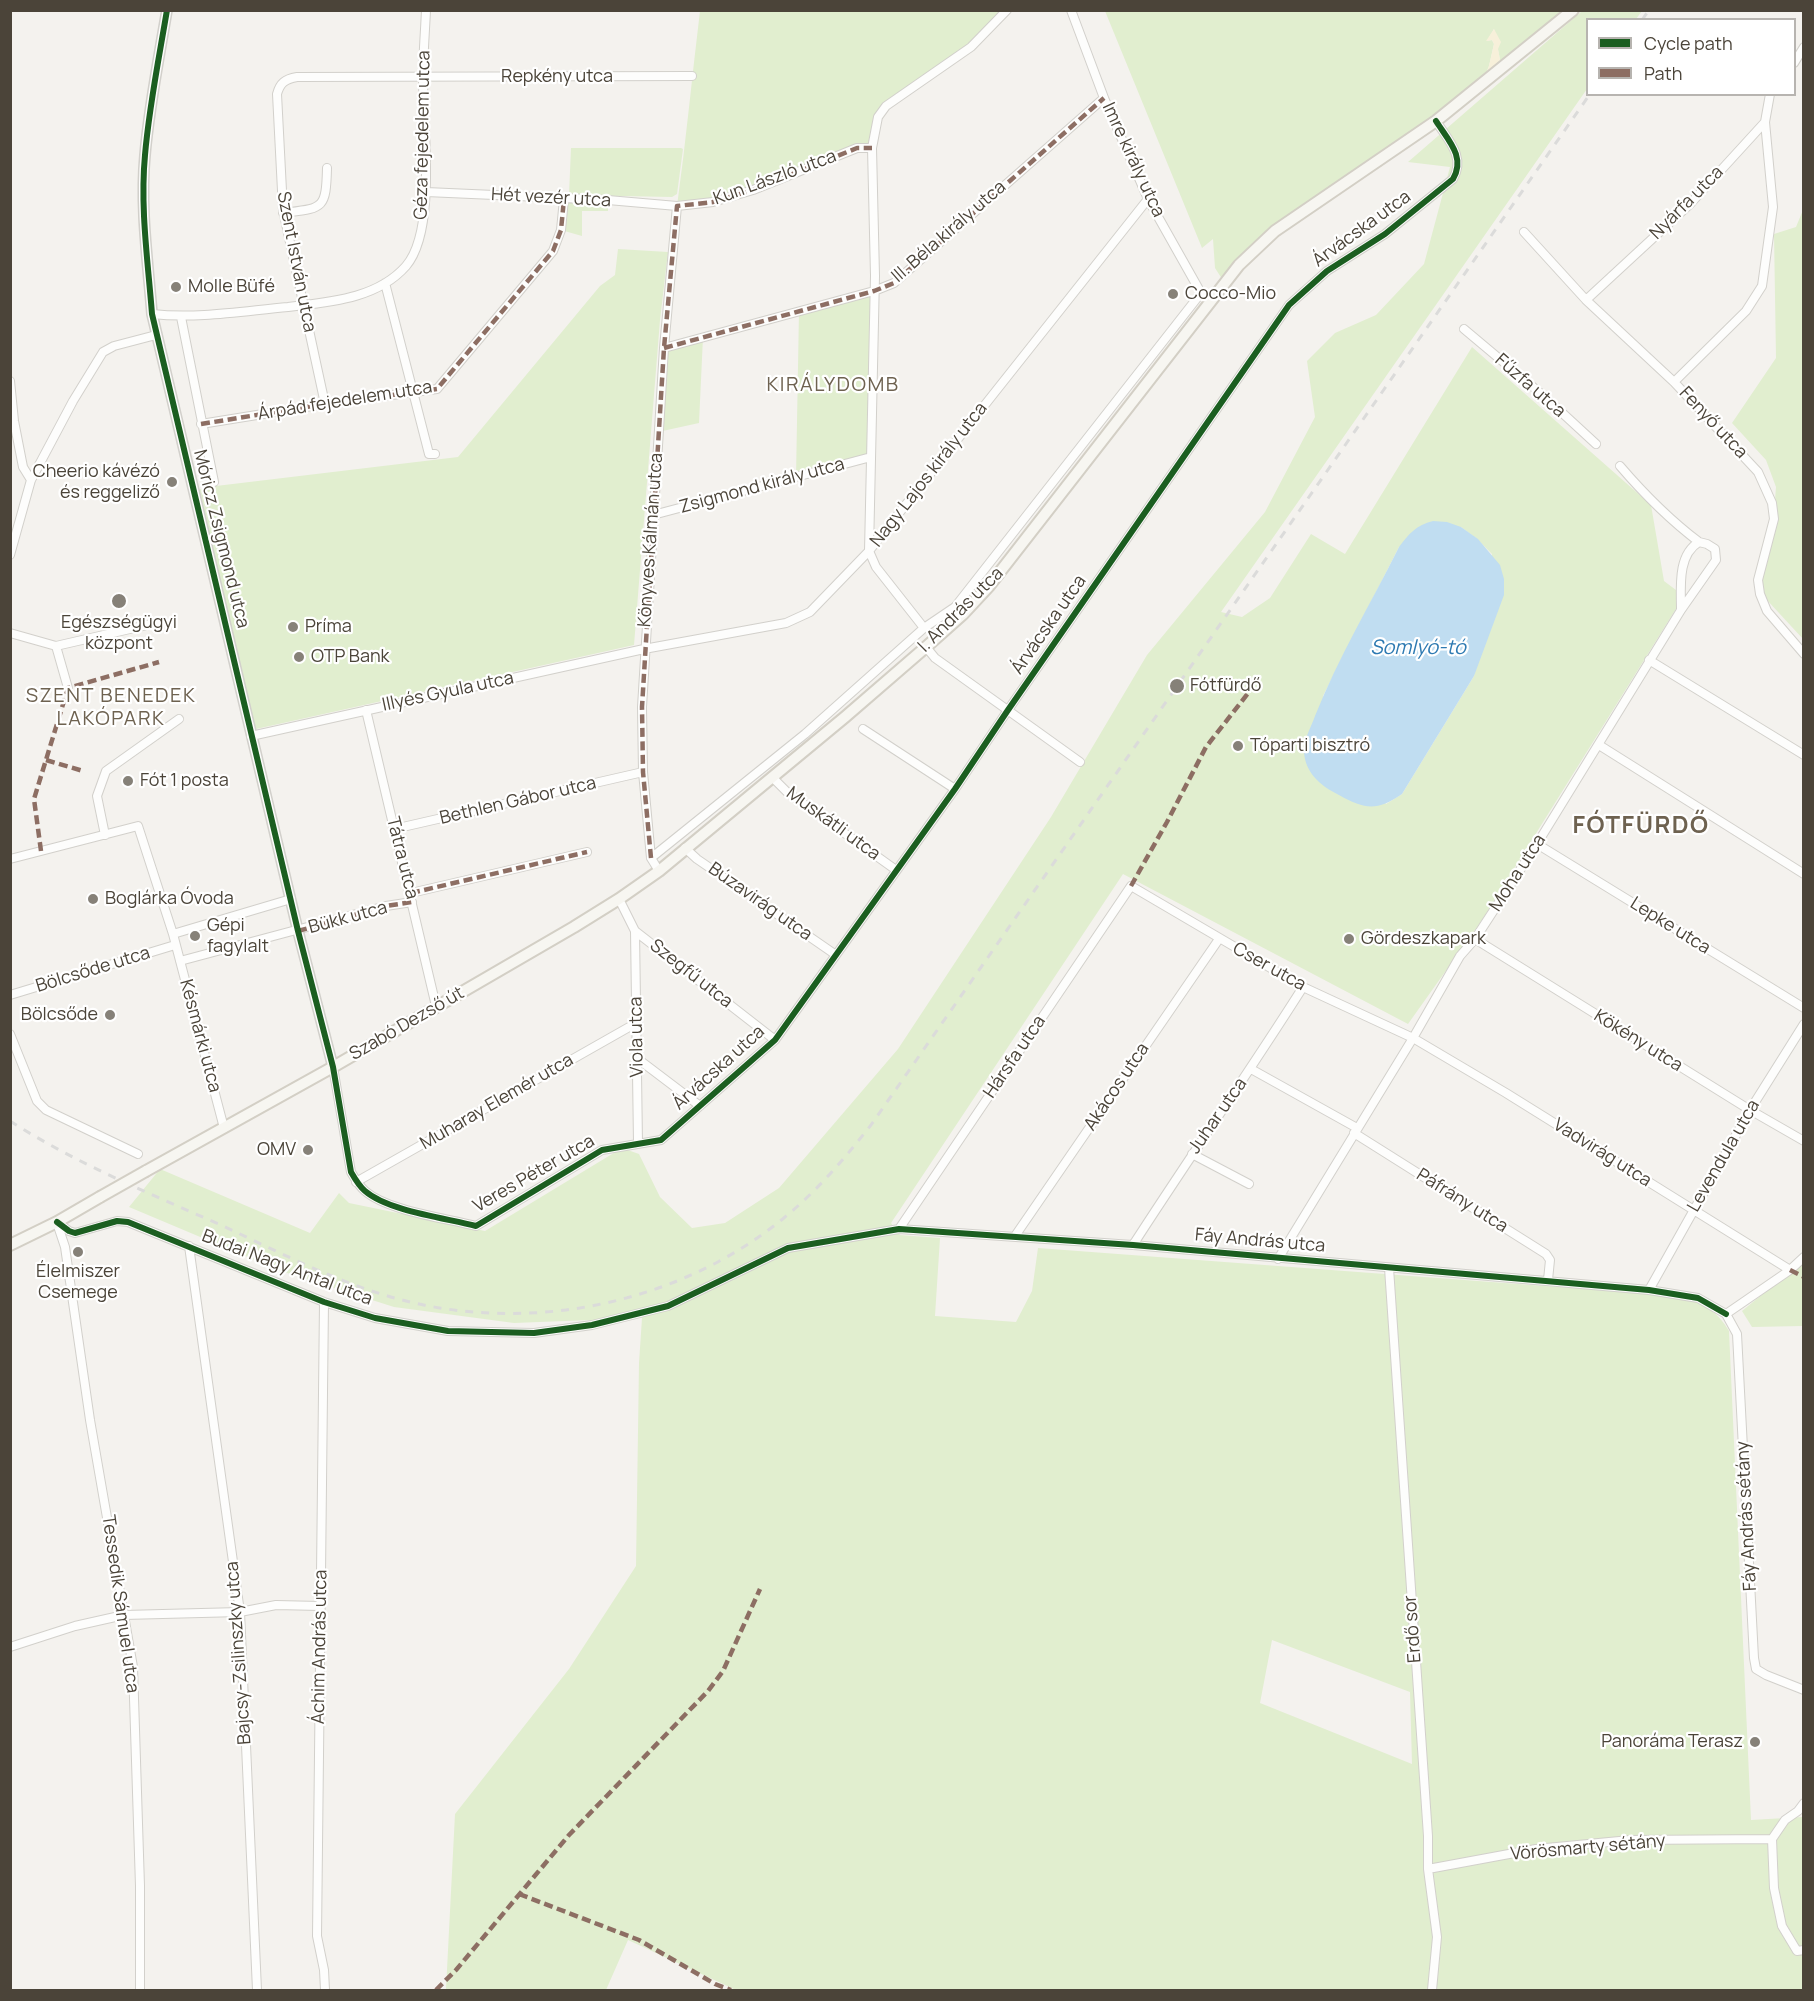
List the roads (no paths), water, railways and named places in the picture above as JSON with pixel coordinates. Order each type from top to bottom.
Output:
[{"type":"main road","name":"I. András utca","points":[[659,871],[963,614],[1009,562],[1239,265],[1275,231],[1436,121],[1573,10]]},
{"type":"main road","name":"Szabó Dezső út","points":[[10,1245],[57,1222],[333,1067],[574,927],[659,871]]},
{"type":"street","name":"Móricz Zsigmond utca","points":[[167,10],[145,155],[145,234],[152,314],[298,931],[333,1067]]},
{"type":"street","name":"Géza fejedelem utca","points":[[152,314],[181,317],[339,301],[381,286],[406,266],[418,245],[425,214],[423,78],[426,10]]},
{"type":"street","points":[[924,628],[876,567],[869,551],[874,291],[872,148],[878,117],[886,106],[971,46],[1007,10]]},
{"type":"street","name":"Imre király utca","points":[[1071,10],[1104,98],[1148,199],[1201,293],[1212,300]]},
{"type":"street","name":"Repkény utca","points":[[423,78],[692,76]]},
{"type":"street","name":"Szent István utca","points":[[325,404],[283,213],[277,94],[279,86],[286,79],[297,77],[423,78]]},
{"type":"street","points":[[1674,382],[1746,311],[1762,286],[1773,207],[1765,122],[1770,96]]},
{"type":"street","name":"III. Béla király utca","points":[[664,348],[874,291],[894,283],[1104,98]]},
{"type":"street","name":"Árvácska utca","points":[[638,1143],[661,1140],[775,1040],[955,789],[1289,305],[1327,272],[1385,234],[1453,179],[1458,170],[1458,158],[1436,121]]},
{"type":"street","name":"Nyárfa utca","points":[[1586,300],[1690,203],[1765,122]]},
{"type":"street","name":"Kun László utca","points":[[677,206],[713,202],[753,190],[857,148],[872,148]]},
{"type":"street","points":[[283,213],[315,209],[323,203],[327,193],[327,168]]},
{"type":"street","name":"Hét vezér utca","points":[[426,192],[608,200],[677,206]]},
{"type":"street","name":"Árpád fejedelem utca","points":[[201,424],[437,389],[553,251],[561,230],[564,199]]},
{"type":"street","name":"Nagy Lajos király utca","points":[[644,649],[786,623],[810,612],[869,551],[1148,199]]},
{"type":"street","name":"Könyves Kálmán utca","points":[[659,871],[651,858],[643,772],[642,707],[664,348],[677,206]]},
{"type":"street","name":"Fenyő utca","points":[[1524,232],[1586,300],[1674,382],[1758,472],[1772,503],[1774,519],[1758,580],[1760,594],[1767,612],[1803,654]]},
{"type":"street","points":[[386,283],[429,454],[435,454]]},
{"type":"street","name":"I. András utca","points":[[651,858],[805,734],[924,628],[955,607],[1201,293]]},
{"type":"street","points":[[181,317],[214,482]]},
{"type":"street","name":"Fűzfa utca","points":[[1464,329],[1545,397],[1596,444]]},
{"type":"street","points":[[10,555],[31,480],[73,401],[103,352],[114,346],[156,335]]},
{"type":"street","points":[[10,381],[12,422],[22,467],[31,480]]},
{"type":"street","name":"Zsigmond király utca","points":[[653,515],[871,457]]},
{"type":"street","points":[[1620,466],[1637,486],[1684,531],[1699,542],[1692,548],[1684,562],[1681,577],[1681,609]]},
{"type":"street","name":"Moha utca","points":[[1278,1258],[1413,1038],[1460,956],[1474,939],[1537,844],[1681,609],[1716,560],[1715,549],[1699,542]]},
{"type":"street","points":[[10,633],[56,646],[156,623]]},
{"type":"street","points":[[56,646],[68,688]]},
{"type":"street","points":[[926,647],[934,658],[1080,762]]},
{"type":"street","name":"Illyés Gyula utca","points":[[251,735],[644,649]]},
{"type":"street","points":[[1649,660],[1803,755]]},
{"type":"street","name":"Tátra utca","points":[[366,710],[436,1006]]},
{"type":"street","points":[[10,859],[105,835],[97,796],[106,771],[179,718]]},
{"type":"street","points":[[863,729],[955,789]]},
{"type":"street","points":[[1599,745],[1803,873]]},
{"type":"street","name":"Bethlen Gábor utca","points":[[394,830],[643,772]]},
{"type":"street","name":"Muskátli utca","points":[[772,777],[786,792],[896,870]]},
{"type":"street","name":"Késmárki utca","points":[[105,835],[138,826],[173,934],[224,1128]]},
{"type":"street","name":"Lepke utca","points":[[1537,844],[1803,1008]]},
{"type":"street","name":"Búzavirág utca","points":[[685,848],[697,859],[836,955]]},
{"type":"street","name":"Bükk utca","points":[[411,893],[587,852]]},
{"type":"street","name":"Cser utca","points":[[1131,886],[1303,987],[1413,1038]]},
{"type":"street","name":"Hársfa utca","points":[[899,1228],[1131,886]]},
{"type":"street","name":"Bükk utca","points":[[173,934],[291,899]]},
{"type":"street","name":"Szegfű utca","points":[[619,899],[635,931],[775,1040]]},
{"type":"street","name":"Bükk utca","points":[[180,961],[386,906],[412,902]]},
{"type":"street","name":"Viola utca","points":[[635,931],[638,1143]]},
{"type":"street","name":"Akácos utca","points":[[1015,1236],[1219,939]]},
{"type":"street","name":"Kökény utca","points":[[1474,939],[1803,1141]]},
{"type":"street","name":"Bölcsőde utca","points":[[10,994],[175,945]]},
{"type":"street","name":"Juhar utca","points":[[1133,1245],[1303,987]]},
{"type":"street","name":"Muharay Elemér utca","points":[[356,1182],[638,1022]]},
{"type":"street","name":"Levendula utca","points":[[1648,1290],[1750,1110],[1803,1024]]},
{"type":"street","points":[[10,1034],[37,1101],[46,1110],[138,1154]]},
{"type":"street","name":"Vadvirág utca","points":[[1413,1038],[1506,1093],[1790,1270]]},
{"type":"street","points":[[638,1059],[700,1106]]},
{"type":"street","points":[[333,1067],[351,1172],[356,1182]]},
{"type":"street","points":[[1251,1069],[1356,1130]]},
{"type":"street","name":"Páfrány utca","points":[[1356,1130],[1546,1254],[1550,1260],[1548,1280]]},
{"type":"street","name":"Veres Péter utca","points":[[356,1182],[366,1192],[388,1204],[476,1226],[602,1150],[638,1143]]},
{"type":"street","points":[[1192,1154],[1249,1185]]},
{"type":"street","name":"Budai Nagy Antal utca","points":[[57,1222],[75,1233],[117,1221],[128,1222],[324,1302],[375,1318],[448,1331],[534,1333],[592,1325],[668,1306],[788,1248]]},
{"type":"street","name":"Tessedik Sámuel utca","points":[[57,1222],[65,1247],[90,1420],[133,1667],[140,1886],[140,1990]]},
{"type":"street","name":"Fáy András utca","points":[[788,1248],[899,1228],[1015,1236],[1648,1290],[1698,1298],[1726,1314]]},
{"type":"street","name":"Bajcsy-Zsilinszky utca","points":[[189,1246],[240,1612],[257,1990]]},
{"type":"street","points":[[1726,1314],[1790,1270],[1803,1257]]},
{"type":"street","name":"Erdő sor","points":[[1389,1268],[1428,1836],[1428,1869],[1437,1937],[1432,1990]]},
{"type":"street","name":"Áchim András utca","points":[[324,1302],[317,1936],[324,1970],[325,1990]]},
{"type":"street","name":"Fáy András sétány","points":[[1726,1314],[1737,1334],[1756,1669],[1803,1690]]},
{"type":"street","points":[[10,1647],[75,1626],[124,1615],[240,1612],[276,1605],[320,1606]]},
{"type":"street","points":[[1800,1950],[1782,1926],[1774,1888],[1772,1839],[1785,1820],[1803,1803]]},
{"type":"street","name":"Vörösmarty sétány","points":[[1428,1869],[1536,1849],[1630,1840],[1772,1839]]},
{"type":"water","name":"Somlyó-tó","points":[[1433,521],[1447,522],[1461,527],[1478,539],[1500,565],[1504,579],[1504,595],[1474,676],[1402,794],[1378,806],[1364,806],[1348,800],[1319,782],[1306,763],[1304,747],[1334,673],[1399,547],[1413,531]]},
{"type":"railway","points":[[1643,18],[1649,10]]},
{"type":"railway","points":[[10,1121],[88,1165],[311,1267],[379,1293],[452,1310],[502,1313],[553,1311],[604,1303],[653,1290],[700,1271],[744,1247],[809,1196],[871,1125],[1589,96]]},
{"type":"place","name":"Molle Büfé","points":[[176,287]]},
{"type":"place","name":"Cocco-Mio","points":[[1173,294]]},
{"type":"place","name":"Cheerio kávézó és reggeliző","points":[[172,482]]},
{"type":"place","name":"Egészségügyi központ","points":[[119,601]]},
{"type":"place","name":"Príma","points":[[293,627]]},
{"type":"place","name":"OTP Bank","points":[[299,657]]},
{"type":"place","name":"Fótfürdő","points":[[1177,686]]},
{"type":"place","name":"Tóparti bisztró","points":[[1238,746]]},
{"type":"place","name":"Fót 1 posta","points":[[128,781]]},
{"type":"place","name":"Boglárka Óvoda","points":[[93,899]]},
{"type":"place","name":"Gépi fagylalt","points":[[195,936]]},
{"type":"place","name":"Gördeszkapark","points":[[1349,939]]},
{"type":"place","name":"Bölcsőde","points":[[110,1015]]},
{"type":"place","name":"OMV","points":[[308,1150]]},
{"type":"place","name":"Élelmiszer Csemege","points":[[78,1252]]},
{"type":"place","name":"Panoráma Terasz","points":[[1755,1742]]},
{"type":"district","name":"KIRÁLYDOMB","points":[[833,385]]},
{"type":"district","name":"SZENT BENEDEK LAKÓPARK","points":[[111,708]]},
{"type":"district","name":"FÓTFÜRDŐ","points":[[1641,826]]}]
